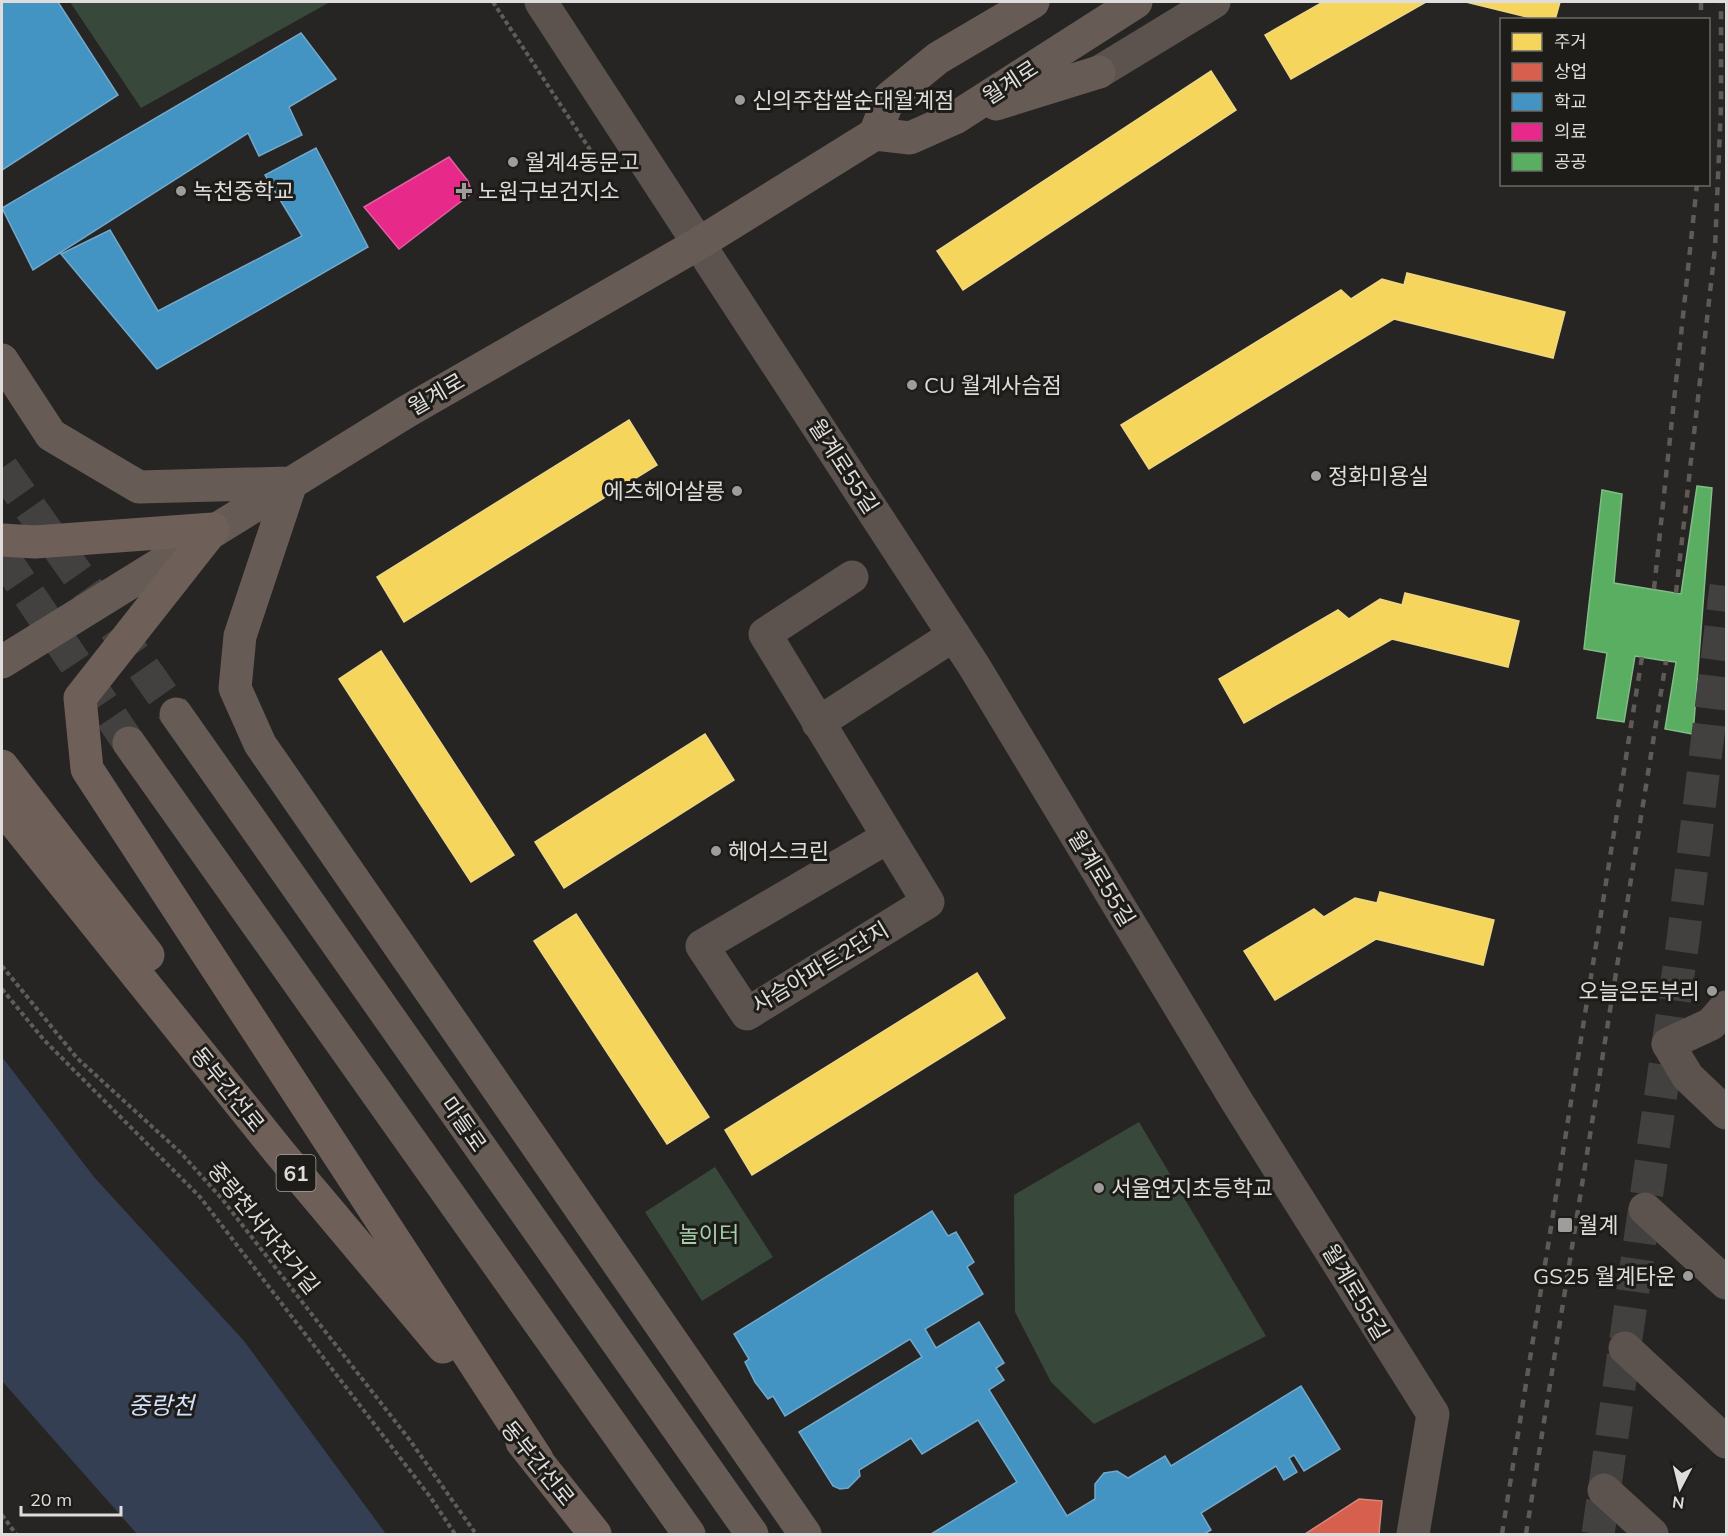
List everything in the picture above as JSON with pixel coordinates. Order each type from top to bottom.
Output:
[{"type":"highway","points":[[2,540],[35,542],[213,529]]},
{"type":"highway","points":[[213,529],[80,698],[87,769],[537,1459]]},
{"type":"highway","points":[[2,766],[241,1075],[280,1153]]},
{"type":"highway","name":"동부간선로","points":[[2,807],[280,1153],[537,1459],[596,1534]]},
{"type":"main road","points":[[938,58],[987,2]]},
{"type":"main road","points":[[875,134],[889,98],[938,58],[1033,2]]},
{"type":"main road","name":"월계로","points":[[2,662],[406,411],[698,244],[875,134],[910,138],[955,118],[1136,2]]},
{"type":"main road","points":[[955,118],[1099,72]]},
{"type":"main road","points":[[2,360],[51,435],[139,487],[291,483],[240,636],[235,688],[260,744],[806,1534]]},
{"type":"main road","name":"마들로","points":[[176,714],[752,1534]]},
{"type":"main road","points":[[129,743],[689,1534]]},
{"type":"street","name":"월계로55길","points":[[541,2],[954,635],[1236,1100],[1433,1414],[1413,1534]]},
{"type":"street","points":[[1099,72],[1214,2]]},
{"type":"street","name":"사슴아파트2단지","points":[[852,578],[765,634],[928,902],[747,1014],[702,946],[888,837]]},
{"type":"street","points":[[818,723],[954,635]]},
{"type":"street","points":[[1726,1007],[1710,1024],[1668,1044],[1688,1077],[1726,1113]]},
{"type":"street","points":[[1645,1209],[1726,1283]]},
{"type":"street","points":[[1625,1348],[1726,1442]]},
{"type":"street","points":[[1604,1490],[1652,1534]]},
{"type":"path","points":[[493,2],[606,174]]},
{"type":"path","name":"중랑천서자전거길","points":[[2,966],[77,1058],[181,1153],[222,1199],[409,1439],[476,1534]]},
{"type":"path","points":[[2,989],[82,1080],[200,1197],[431,1498],[455,1534]]},
{"type":"path","points":[[2,1515],[16,1534]]},
{"type":"green space","points":[[70,2],[330,2],[141,108]]},
{"type":"green space","points":[[1139,1122],[1266,1336],[1094,1424],[1051,1382],[1015,1312],[1014,1195]]},
{"type":"green space","name":"놀이터","points":[[715,1167],[773,1257],[702,1301],[645,1212]]},
{"type":"water","name":"중랑천","points":[[2,1057],[94,1177],[244,1341],[386,1534],[137,1534],[2,1381]]},
{"type":"building: 주거","points":[[1323,2],[1426,2],[1291,79],[1265,35]]},
{"type":"building: 주거","points":[[1466,2],[1560,2],[1556,18],[1531,18]]},
{"type":"building: 주거","points":[[1211,71],[1236,110],[963,290],[937,251]]},
{"type":"building: 주거","points":[[1407,273],[1565,312],[1553,358],[1394,319],[1149,469],[1121,425],[1341,290],[1351,299],[1382,279],[1404,285]]},
{"type":"building: 주거","points":[[629,420],[657,465],[404,622],[377,577]]},
{"type":"building: 주거","points":[[1405,593],[1519,621],[1508,667],[1392,639],[1244,723],[1219,679],[1338,610],[1349,619],[1380,599],[1402,605]]},
{"type":"building: 주거","points":[[381,651],[514,855],[471,882],[339,679]]},
{"type":"building: 주거","points":[[705,734],[734,780],[564,888],[535,842]]},
{"type":"building: 주거","points":[[1380,892],[1494,920],[1483,965],[1376,939],[1275,1000],[1244,951],[1314,909],[1324,917],[1355,898],[1377,903]]},
{"type":"building: 주거","points":[[576,914],[709,1117],[667,1144],[534,941]]},
{"type":"building: 주거","points":[[977,973],[1005,1018],[752,1175],[725,1130]]},
{"type":"building: 상업","points":[[1359,1499],[1382,1501],[1379,1534],[1305,1534]]},
{"type":"building: 학교","points":[[2,2],[58,2],[118,95],[2,170]]},
{"type":"building: 학교","points":[[301,33],[336,79],[289,107],[302,135],[259,156],[248,133],[33,270],[2,208]]},
{"type":"building: 학교","points":[[316,148],[368,247],[157,369],[61,254],[110,230],[158,311],[302,236],[265,175]]},
{"type":"building: 학교","points":[[932,1211],[948,1236],[956,1232],[974,1262],[967,1267],[983,1294],[925,1329],[936,1348],[979,1322],[1004,1363],[996,1368],[1004,1380],[989,1390],[1067,1516],[1095,1499],[1095,1484],[1104,1473],[1117,1471],[1128,1478],[1165,1456],[1171,1466],[1301,1386],[1340,1449],[1304,1471],[1294,1455],[1289,1458],[1297,1472],[1284,1480],[1276,1466],[1201,1513],[1211,1530],[1204,1534],[931,1534],[1017,1482],[978,1420],[922,1454],[911,1438],[859,1470],[860,1476],[848,1488],[840,1489],[833,1486],[799,1432],[922,1357],[910,1339],[785,1416],[773,1396],[768,1399],[755,1382],[745,1362],[749,1359],[734,1334]]},
{"type":"building: 의료","points":[[449,157],[468,181],[472,193],[399,249],[364,207]]},
{"type":"building: 공공","points":[[1697,486],[1712,488],[1693,734],[1665,729],[1676,662],[1635,656],[1624,722],[1597,718],[1607,653],[1584,649],[1602,490],[1622,494],[1614,583],[1681,594]]},
{"type":"tunnel","points":[[2,468],[176,714]]},
{"type":"tunnel","points":[[2,555],[129,743]]},
{"type":"tunnel","points":[[1598,1534],[1683,940],[1726,586]]},
{"type":"railway","points":[[1701,2],[1701,18]]},
{"type":"railway","points":[[1676,593],[1715,248],[1721,105],[1721,2]]},
{"type":"railway","points":[[1654,589],[1697,186]]},
{"type":"railway","points":[[1502,1534],[1642,657]]},
{"type":"railway","points":[[1526,1534],[1666,661]]},
{"type":"place","name":"신의주찹쌀순대월계점","points":[[740,100]]},
{"type":"place","name":"월계4동문고","points":[[513,162]]},
{"type":"place","name":"녹천중학교","points":[[181,191]]},
{"type":"place","name":"노원구보건지소","points":[[464,191]]},
{"type":"place","name":"CU 월계사슴점","points":[[912,385]]},
{"type":"place","name":"정화미용실","points":[[1316,476]]},
{"type":"place","name":"에츠헤어살롱","points":[[737,491]]},
{"type":"place","name":"헤어스크린","points":[[716,851]]},
{"type":"place","name":"오늘은돈부리","points":[[1712,991]]},
{"type":"place","name":"서울연지초등학교","points":[[1099,1188]]},
{"type":"place","name":"월계","points":[[1565,1225]]},
{"type":"place","name":"GS25 월계타운","points":[[1688,1276]]}]
